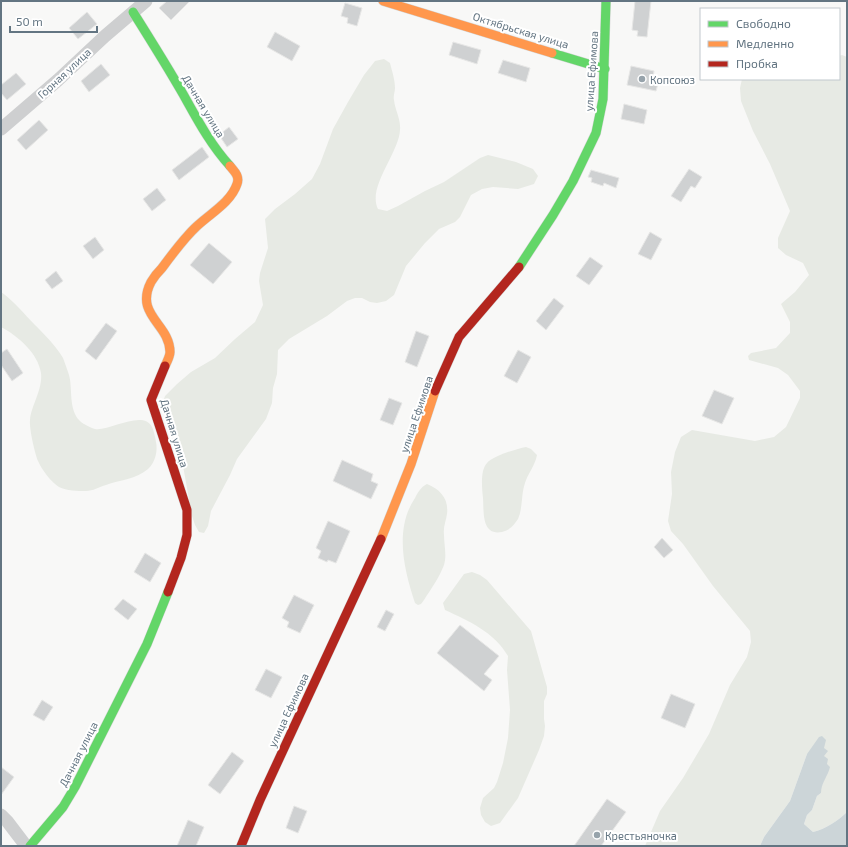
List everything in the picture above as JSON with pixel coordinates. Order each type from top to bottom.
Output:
[{"type":"street","name":"Горная улица","points":[[1,129],[58,80],[104,36],[146,1]]},
{"type":"street","name":"Октябрьская улица","points":[[383,1],[605,69]]},
{"type":"street","name":"улица Ефимова","points":[[241,846],[260,800],[388,524],[411,464],[433,395],[459,336],[518,268],[553,215],[573,181],[596,133],[603,99],[606,1]]},
{"type":"street","name":"Дачная улица","points":[[30,846],[63,807],[75,787],[147,644],[181,558],[187,535],[187,510],[151,400],[170,352],[166,335],[146,304],[147,293],[151,282],[177,247],[197,226],[226,201],[238,183],[237,174],[219,154],[207,136],[157,49],[133,12]]},
{"type":"street","points":[[1,815],[26,846]]},
{"type":"shaded area","points":[[840,56],[847,57],[847,812],[831,824],[813,832],[804,824],[807,815],[812,810],[817,796],[821,793],[821,788],[825,777],[807,754],[790,801],[764,837],[760,846],[645,846],[660,811],[683,778],[709,734],[730,685],[747,657],[751,642],[750,631],[713,586],[683,544],[671,531],[668,521],[672,494],[671,472],[675,452],[681,437],[692,430],[755,441],[774,437],[786,427],[800,398],[800,391],[788,375],[778,368],[749,360],[748,356],[751,353],[776,348],[790,333],[790,322],[781,304],[795,292],[809,275],[803,263],[786,255],[778,248],[778,238],[790,211],[770,164],[753,131],[741,101],[740,88],[742,80],[840,80]]},
{"type":"shaded area","points":[[384,59],[390,63],[393,76],[395,88],[394,98],[400,122],[400,130],[395,149],[380,180],[376,200],[378,209],[387,211],[398,206],[444,182],[480,158],[488,155],[516,162],[533,169],[538,176],[534,184],[518,189],[493,187],[482,189],[471,195],[460,217],[455,222],[439,229],[406,266],[394,295],[386,301],[377,303],[370,302],[362,298],[355,298],[347,301],[327,316],[289,339],[278,350],[277,374],[273,388],[272,403],[266,419],[237,459],[211,511],[208,526],[204,533],[199,532],[192,516],[180,449],[174,430],[161,408],[165,396],[191,372],[215,358],[255,322],[263,305],[259,281],[268,248],[265,219],[312,179],[320,164],[333,129],[364,75],[375,61]]},
{"type":"shaded area","points":[[1,292],[15,303],[57,349],[63,358],[69,375],[72,405],[76,416],[80,421],[95,429],[101,429],[125,422],[141,420],[148,422],[152,427],[155,436],[157,449],[154,460],[148,469],[139,475],[111,483],[94,490],[86,491],[59,487],[47,476],[37,458],[32,441],[30,424],[31,415],[39,391],[41,373],[32,352],[14,335],[1,327]]},
{"type":"shaded area","points":[[526,447],[531,449],[537,455],[535,463],[526,479],[520,515],[510,529],[502,532],[495,532],[490,530],[487,526],[484,516],[482,485],[483,470],[490,460],[499,455]]},
{"type":"shaded area","points":[[427,484],[443,495],[447,504],[447,514],[444,527],[445,558],[444,565],[437,579],[424,600],[418,605],[415,603],[407,577],[403,550],[403,536],[409,510],[419,492]]},
{"type":"shaded area","points":[[472,572],[487,580],[531,631],[547,687],[547,694],[544,701],[544,736],[539,750],[518,798],[500,823],[491,826],[485,822],[481,815],[480,808],[483,798],[494,788],[497,782],[503,763],[508,738],[510,710],[507,670],[508,656],[496,640],[472,623],[445,610],[443,603],[464,574]]},
{"type":"shaded area","points":[[822,736],[826,740],[824,748],[828,751],[824,756],[828,759],[827,764],[830,767],[822,786],[821,793],[817,796],[812,810],[807,815],[804,824],[813,832],[831,824],[847,812],[847,846],[760,846],[764,837],[790,801],[807,754],[819,737]]},
{"type":"building","points":[[167,1],[190,1],[171,20],[159,8]]},
{"type":"building","points":[[635,1],[651,1],[647,37],[637,36],[638,31],[632,30]]},
{"type":"building","points":[[345,3],[362,8],[357,26],[347,23],[348,18],[341,16]]},
{"type":"building","points":[[87,12],[97,24],[78,39],[69,28]]},
{"type":"building","points":[[275,32],[300,46],[292,61],[267,47]]},
{"type":"building","points":[[453,42],[481,50],[477,64],[449,55]]},
{"type":"building","points":[[503,60],[530,68],[526,82],[498,73]]},
{"type":"building","points":[[101,64],[110,75],[89,92],[81,81]]},
{"type":"building","points":[[631,66],[654,71],[653,78],[659,80],[656,91],[627,85]]},
{"type":"building","points":[[16,73],[26,84],[7,100],[1,93],[1,85]]},
{"type":"building","points":[[624,104],[647,110],[644,124],[621,119]]},
{"type":"building","points":[[39,120],[48,130],[26,150],[17,140]]},
{"type":"building","points":[[229,127],[238,139],[227,147],[219,135]]},
{"type":"building","points":[[202,147],[209,157],[179,180],[172,170]]},
{"type":"building","points":[[689,169],[702,177],[695,188],[691,186],[681,202],[671,196]]},
{"type":"building","points":[[591,170],[619,178],[616,188],[604,183],[603,186],[591,182],[592,178],[588,177]]},
{"type":"building","points":[[157,188],[166,200],[152,211],[143,199]]},
{"type":"building","points":[[650,232],[662,239],[651,260],[638,254]]},
{"type":"building","points":[[95,237],[104,250],[93,259],[83,246]]},
{"type":"building","points":[[209,243],[232,262],[213,284],[190,265]]},
{"type":"building","points":[[590,257],[603,266],[589,285],[576,276]]},
{"type":"building","points":[[56,271],[63,281],[52,289],[45,280]]},
{"type":"building","points":[[554,298],[564,306],[546,330],[536,321]]},
{"type":"building","points":[[106,323],[117,331],[96,360],[85,351]]},
{"type":"building","points":[[416,331],[429,336],[417,367],[405,362]]},
{"type":"building","points":[[7,349],[23,373],[12,381],[1,365],[1,353]]},
{"type":"building","points":[[518,350],[531,357],[517,383],[504,376]]},
{"type":"building","points":[[714,390],[734,398],[722,424],[702,416]]},
{"type":"building","points":[[389,398],[402,403],[393,425],[380,420]]},
{"type":"building","points":[[342,460],[373,474],[371,481],[378,484],[371,499],[333,481]]},
{"type":"building","points":[[328,521],[350,531],[336,563],[328,560],[327,562],[318,558],[321,551],[316,548]]},
{"type":"building","points":[[662,538],[673,550],[664,558],[654,547]]},
{"type":"building","points":[[145,553],[161,563],[150,582],[134,572]]},
{"type":"building","points":[[294,595],[314,605],[300,633],[287,627],[289,622],[282,618]]},
{"type":"building","points":[[123,599],[137,609],[128,620],[114,609]]},
{"type":"building","points":[[386,610],[394,614],[385,631],[377,627]]},
{"type":"building","points":[[460,625],[499,656],[484,674],[492,680],[484,691],[437,653]]},
{"type":"building","points":[[266,669],[282,677],[271,698],[255,690]]},
{"type":"building","points":[[671,694],[695,704],[685,728],[661,718]]},
{"type":"building","points":[[42,700],[53,707],[44,721],[33,715]]},
{"type":"building","points":[[232,752],[244,761],[220,794],[208,785]]},
{"type":"building","points":[[1,767],[14,777],[1,795]]},
{"type":"building","points":[[607,799],[626,812],[601,846],[574,846]]},
{"type":"building","points":[[294,806],[307,811],[298,833],[286,828]]},
{"type":"building","points":[[188,820],[204,827],[196,846],[177,846]]},
{"type":"traffic: fast","points":[[519,267],[573,181],[596,133],[603,99],[606,1]]},
{"type":"traffic: fast","points":[[133,12],[171,73],[204,131],[230,166]]},
{"type":"traffic: fast","points":[[552,53],[605,69]]},
{"type":"traffic: fast","points":[[30,846],[63,807],[75,787],[147,644],[168,592]]},
{"type":"traffic: slow","points":[[383,1],[552,53]]},
{"type":"traffic: slow","points":[[165,366],[170,354],[168,342],[165,334],[150,311],[147,303],[147,293],[153,278],[174,251],[197,226],[225,202],[234,190],[238,179],[230,166]]},
{"type":"traffic: slow","points":[[381,539],[411,464],[435,391]]},
{"type":"traffic: jam","points":[[435,391],[459,337],[519,267]]},
{"type":"traffic: jam","points":[[165,366],[151,400],[187,510],[187,535],[181,558],[168,592]]},
{"type":"traffic: jam","points":[[241,846],[260,800],[381,539]]},
{"type":"place","name":"Копсоюз","points":[[642,79]]},
{"type":"place","name":"Крестьяночка","points":[[597,835]]}]
